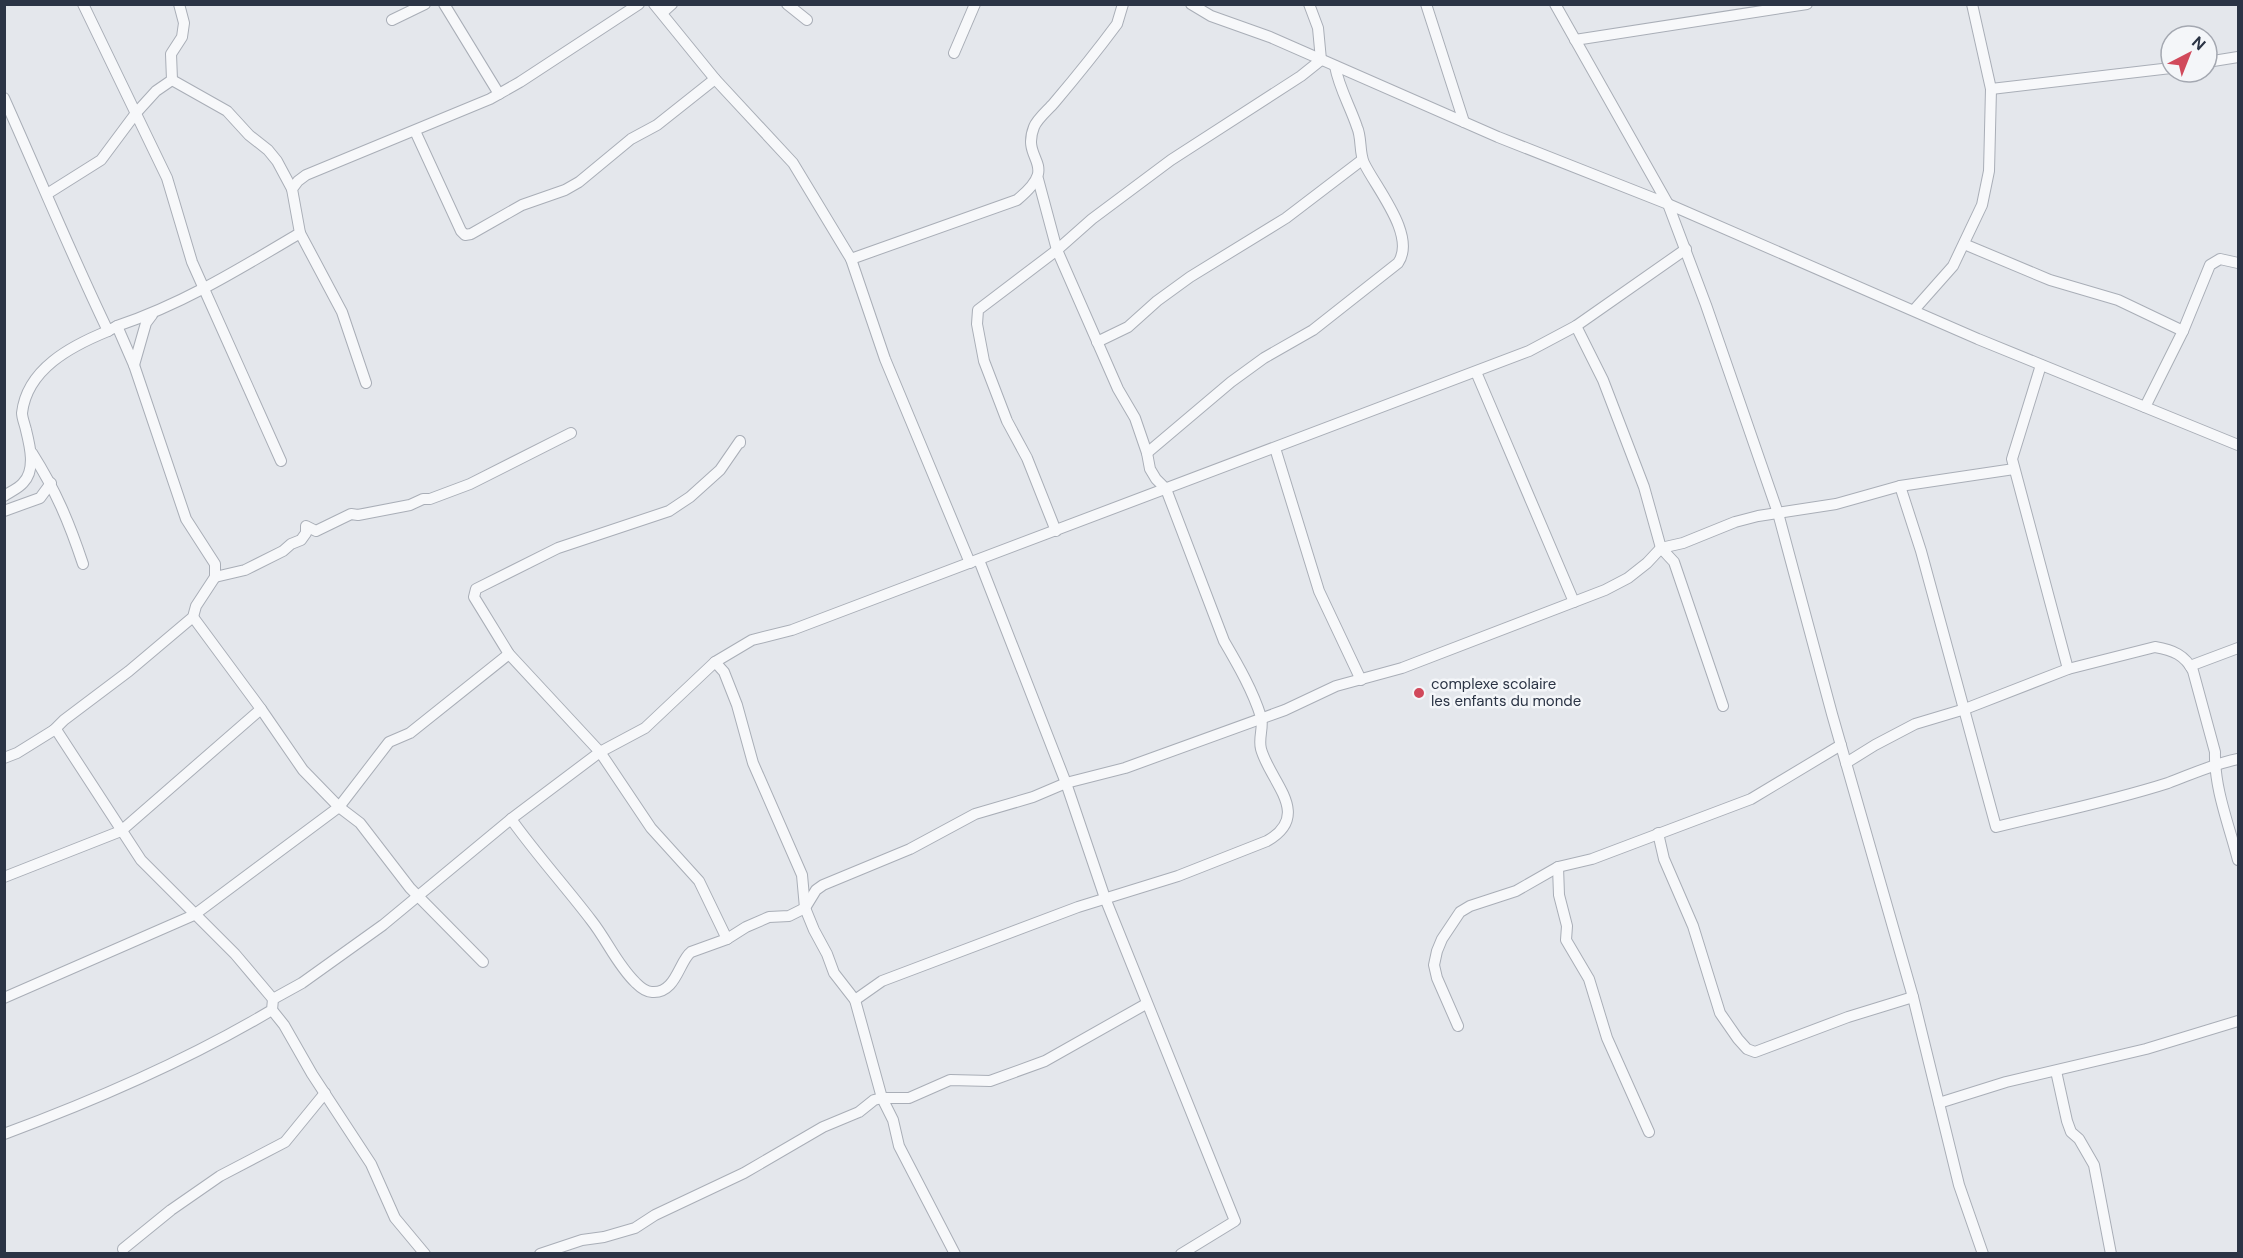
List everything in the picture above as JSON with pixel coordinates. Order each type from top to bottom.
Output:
[{"type":"street","points":[[83,4],[167,178],[192,262],[281,461]]},
{"type":"street","points":[[172,80],[171,54],[182,37],[184,23],[179,4]]},
{"type":"street","points":[[392,20],[424,4]]},
{"type":"street","points":[[444,4],[499,94]]},
{"type":"street","points":[[292,189],[306,175],[416,131],[499,94],[639,4]]},
{"type":"street","points":[[672,4],[658,9],[715,79],[794,163],[851,258],[885,359],[975,562],[1066,783],[1105,898],[1234,1221],[1182,1254]]},
{"type":"street","points":[[787,4],[807,20]]},
{"type":"street","points":[[954,53],[975,4]]},
{"type":"street","points":[[855,1000],[882,981],[1026,925],[1178,876],[1267,841],[1284,829],[1287,822],[1287,804],[1261,750],[1262,719],[1236,661],[1224,641],[1166,489],[1150,469],[1135,418],[1118,389],[1057,250],[1038,179],[1039,169],[1032,150],[1034,125],[1118,24],[1123,4]]},
{"type":"street","points":[[1191,4],[1211,16],[1270,37],[1464,122],[1668,204],[2041,366],[2238,445]]},
{"type":"street","points":[[1309,4],[1318,28],[1321,60]]},
{"type":"street","points":[[1426,4],[1464,122]]},
{"type":"street","points":[[1555,4],[1668,204],[1686,249],[1778,513],[1841,746],[1913,997],[1959,1185],[1983,1254]]},
{"type":"street","points":[[1575,40],[1807,4]]},
{"type":"street","points":[[1914,310],[1953,266],[1982,205],[1989,171],[1991,89],[1972,4]]},
{"type":"street","points":[[2219,60],[2238,57]]},
{"type":"street","points":[[1056,531],[1027,458],[1007,421],[984,361],[976,316],[981,306],[1172,160],[1301,76],[1321,60]]},
{"type":"street","points":[[1147,453],[1231,382],[1264,358],[1314,330],[1398,263],[1404,251],[1388,202],[1362,160],[1358,128],[1338,83],[1335,66]]},
{"type":"street","points":[[1991,89],[2159,69]]},
{"type":"street","points":[[416,131],[461,231],[465,235],[471,234],[490,221],[522,205],[565,190],[579,182],[631,139],[657,125],[715,79]]},
{"type":"street","points":[[47,194],[101,160],[136,113],[156,92],[172,80]]},
{"type":"street","points":[[172,80],[227,111],[277,161],[292,189],[300,233],[342,312],[366,383]]},
{"type":"street","points":[[4,98],[75,263],[134,365],[186,519],[216,564],[215,577],[196,606],[193,617],[54,730],[17,753],[4,758]]},
{"type":"street","points":[[1097,342],[1128,327],[1157,301],[1190,277],[1286,218],[1362,160]]},
{"type":"street","points":[[851,258],[1017,200],[1033,187],[1038,179]]},
{"type":"street","points":[[83,564],[66,514],[51,483],[32,453],[22,414],[37,375],[70,349],[112,328],[152,315],[205,290],[300,233]]},
{"type":"street","points":[[1964,244],[2050,280],[2118,300],[2183,331]]},
{"type":"street","points":[[4,1134],[51,1116],[220,1041],[374,931],[511,819],[600,752],[645,728],[715,662],[752,640],[792,630],[1530,351],[1576,326],[1686,249]]},
{"type":"street","points":[[2145,407],[2183,331],[2210,265],[2220,259],[2238,264]]},
{"type":"street","points":[[134,365],[146,323],[152,315]]},
{"type":"street","points":[[1576,326],[1603,380],[1644,487],[1661,548],[1674,562],[1723,706]]},
{"type":"street","points":[[2041,366],[2012,459],[2068,669]]},
{"type":"street","points":[[1476,372],[1574,602]]},
{"type":"street","points":[[215,577],[245,570],[301,540],[306,533],[306,526],[316,531],[351,514],[358,515],[430,499],[470,483],[572,433]]},
{"type":"street","points":[[727,939],[699,881],[651,828],[600,752],[509,654],[474,597],[476,589],[558,548],[669,511],[712,478],[740,441],[740,443]]},
{"type":"street","points":[[1275,448],[1319,591],[1361,680]]},
{"type":"street","points":[[4,496],[25,482],[32,453]]},
{"type":"street","points":[[511,819],[592,921],[623,969],[644,989],[655,992],[675,980],[686,955],[691,952],[727,939],[746,927],[769,917],[789,916],[805,908],[816,890],[823,885],[910,849],[975,814],[1033,797],[1066,783],[1125,768],[1286,710],[1336,686],[1441,654],[1605,590],[1628,578],[1661,548],[1683,543],[1735,522],[1836,504],[1900,486],[2014,469]]},
{"type":"street","points":[[4,511],[40,498],[51,483]]},
{"type":"street","points":[[1900,486],[1921,551],[1996,827],[2168,783],[2214,764],[2238,759]]},
{"type":"street","points":[[193,617],[303,770],[339,807],[360,823],[417,895],[483,962]]},
{"type":"street","points":[[1846,763],[1915,724],[1965,709],[2068,669],[2155,647],[2179,655],[2187,660],[2190,666],[2214,752],[2214,764],[2238,860]]},
{"type":"street","points":[[2190,666],[2238,648]]},
{"type":"street","points":[[4,998],[194,915],[339,807],[389,741],[410,733],[509,654]]},
{"type":"street","points":[[715,662],[724,672],[737,705],[753,763],[802,875],[805,908],[834,973],[855,1000],[882,1098],[893,1120],[899,1146],[955,1254]]},
{"type":"street","points":[[4,877],[121,831],[261,709]]},
{"type":"street","points":[[54,730],[57,731],[141,860],[235,954],[273,1004],[324,1093],[371,1164],[395,1218],[425,1254]]},
{"type":"street","points":[[1458,1026],[1437,978],[1434,965],[1442,939],[1460,912],[1470,906],[1516,891],[1558,867],[1592,859],[1751,799],[1841,746]]},
{"type":"street","points":[[1658,833],[1664,859],[1693,926],[1720,1013],[1738,1039],[1751,1052],[1755,1053],[1848,1017],[1913,997]]},
{"type":"street","points":[[1558,867],[1559,895],[1567,926],[1566,940],[1589,979],[1607,1038],[1650,1132]]},
{"type":"street","points":[[540,1254],[582,1240],[604,1238],[635,1228],[655,1215],[744,1173],[823,1127],[859,1112],[874,1100],[909,1098],[950,1080],[990,1082],[1045,1061],[1146,1004]]},
{"type":"street","points":[[1939,1103],[2006,1082],[2146,1049],[2238,1021]]},
{"type":"street","points":[[2056,1071],[2071,1132],[2079,1139],[2094,1165],[2111,1254]]},
{"type":"street","points":[[123,1249],[171,1210],[220,1176],[285,1142],[324,1093]]},
{"type":"place","name":"complexe scolaire les enfants du monde","points":[[1419,693]]}]
